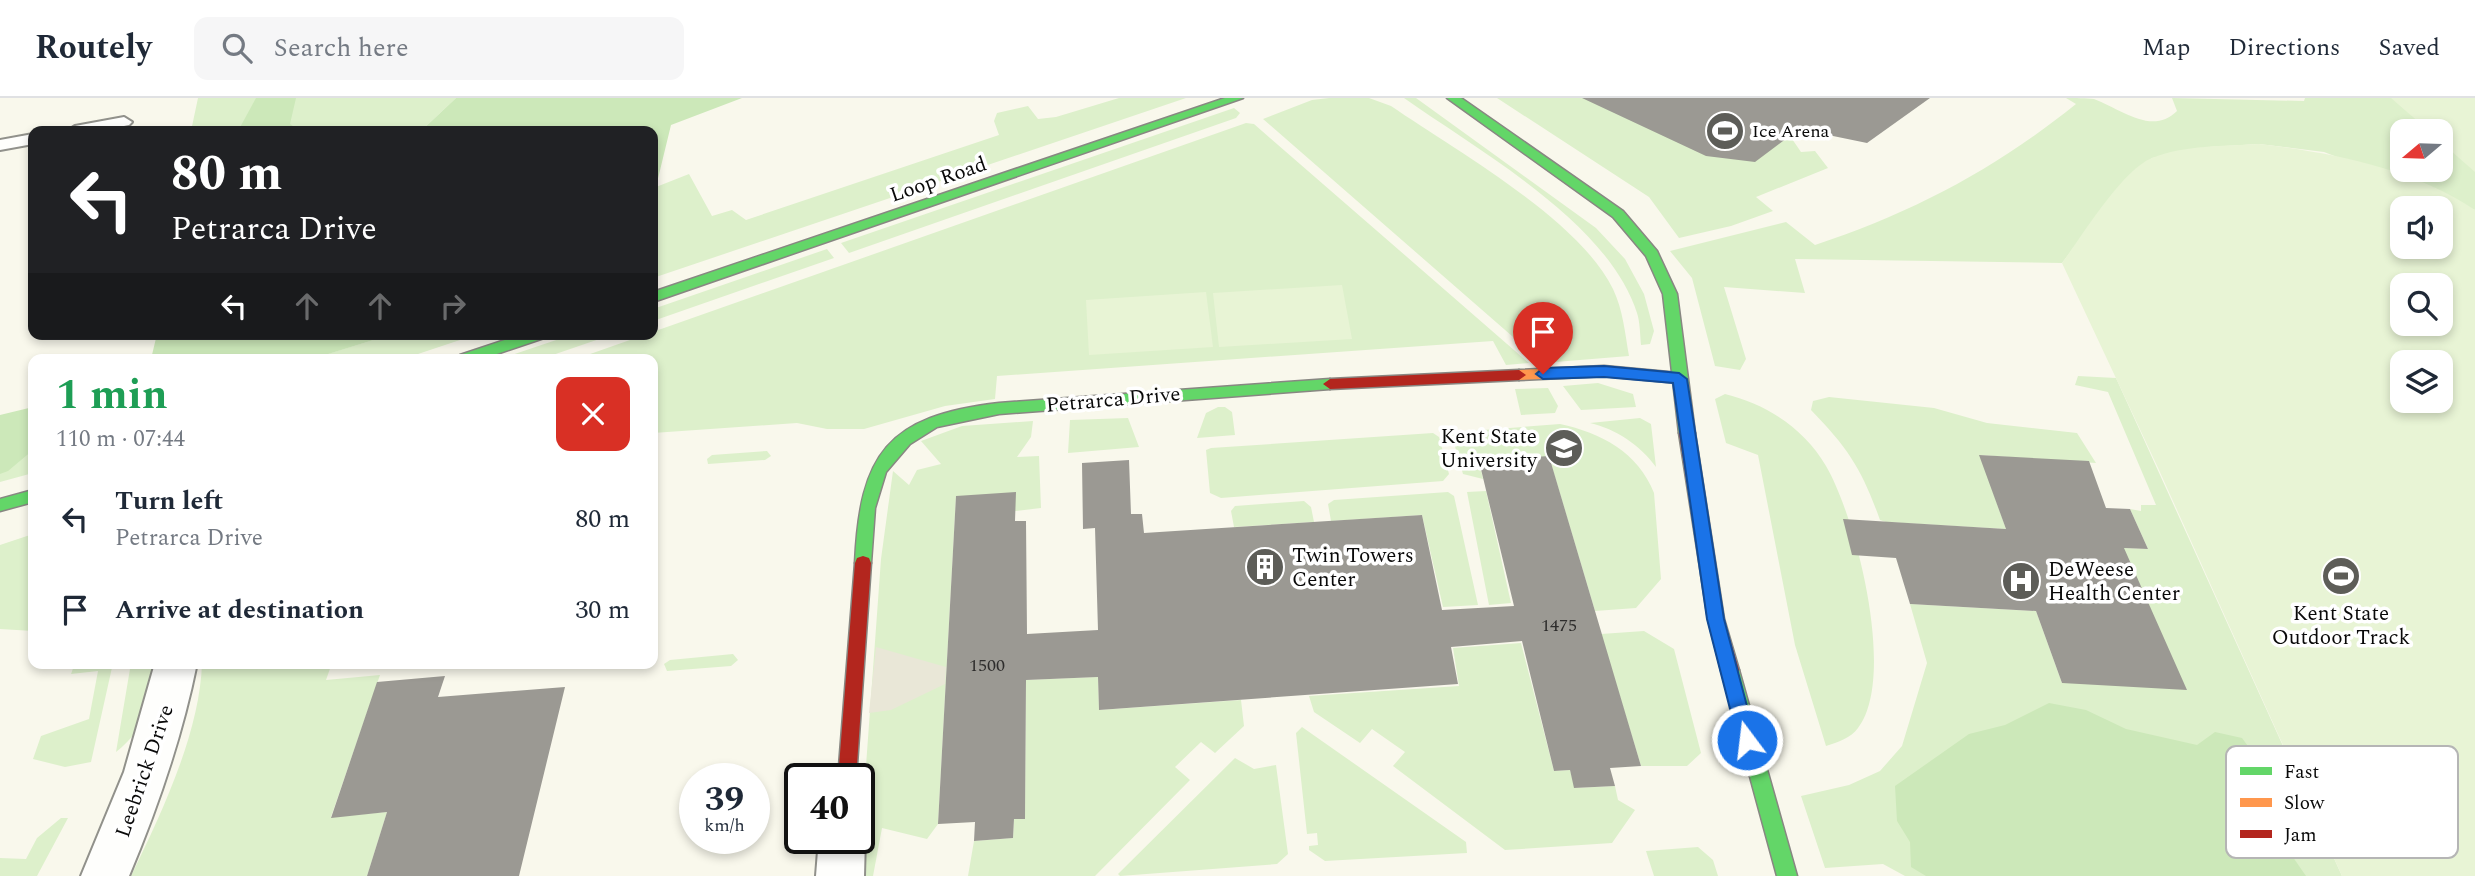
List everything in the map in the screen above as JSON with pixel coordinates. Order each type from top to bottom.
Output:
[{"type":"street","name":"Loop Road","points":[[658,295],[1237,98]]},
{"type":"street","points":[[1453,98],[1618,214],[1652,254],[1670,294],[1679,379],[1716,619],[1787,876]]},
{"type":"street","points":[[480,354],[521,340]]},
{"type":"street","name":"Petrarca Drive","points":[[847,763],[867,502],[876,475],[888,457],[914,432],[938,420],[994,410],[1205,391],[1604,372],[1679,379]]},
{"type":"street","points":[[0,505],[28,497]]},
{"type":"street","name":"Leebrick Drive","points":[[105,876],[131,818],[168,704],[175,669]]},
{"type":"street","points":[[839,876],[841,854]]},
{"type":"lane","points":[[102,126],[124,122]]},
{"type":"lane","points":[[0,145],[28,140]]},
{"type":"green space","points":[[198,98],[456,98],[426,126],[192,126]]},
{"type":"green space","points":[[256,98],[296,98],[290,124],[293,126],[241,126]]},
{"type":"green space","points":[[456,98],[742,98],[671,125],[658,178],[658,126],[426,126]]},
{"type":"green space","points":[[1119,98],[1186,98],[658,276],[658,186],[689,174],[712,216],[732,210],[746,220],[999,135],[994,121],[997,113],[1028,106],[1038,119],[1056,117]]},
{"type":"green space","points":[[1369,98],[1391,106],[1545,212],[1573,237],[1596,263],[1613,289],[1621,313],[1629,356],[1543,363],[1263,119],[1312,100]]},
{"type":"green space","points":[[1404,98],[1416,98],[1596,228],[1625,259],[1644,294],[1654,331],[1650,344],[1641,345],[1637,313],[1622,280],[1599,248],[1570,219],[1503,165]]},
{"type":"green space","points":[[1497,98],[1600,98],[1790,136],[1801,152],[1815,151],[1828,168],[1756,197],[1773,211],[1731,226],[1679,238],[1649,197]]},
{"type":"green space","points":[[2066,98],[2094,99],[2136,118],[2157,121],[2177,111],[2172,98],[2304,101],[2305,98],[2475,98],[2475,210],[2453,202],[2453,196],[2439,196],[2402,182],[2454,182],[2454,119],[2390,119],[2390,177],[2324,152],[2259,144],[2209,147],[2152,158],[2101,212],[2062,263],[1795,259],[1805,293],[1724,287],[1746,359],[1740,370],[1715,366],[1692,278],[1670,251],[1786,222],[1815,245],[1886,218],[1952,187],[2046,127],[2076,104]]},
{"type":"green space","points":[[2391,98],[2475,98],[2475,172],[2454,153],[2454,119],[2415,119]]},
{"type":"green space","points":[[1234,108],[1240,113],[1236,118],[849,253],[841,243]]},
{"type":"green space","points":[[1246,123],[1254,124],[1529,363],[1506,365],[1493,341],[997,376],[995,399],[945,406],[864,429],[827,429],[797,423],[658,433],[658,354],[590,354],[630,340],[658,340],[658,330]]},
{"type":"green space","name":"Kent State Outdoor Track","points":[[2259,144],[2287,148],[2371,165],[2390,171],[2390,182],[2422,182],[2453,196],[2390,196],[2390,259],[2453,259],[2453,196],[2475,210],[2475,876],[2342,876],[2334,858],[2458,858],[2458,746],[2283,746],[2062,263],[2091,221],[2128,176],[2152,158],[2177,151]]},
{"type":"green space","points":[[827,249],[834,258],[658,319],[658,307]]},
{"type":"green space","points":[[1342,285],[1352,339],[1219,347],[1213,293]]},
{"type":"green space","points":[[1206,292],[1213,347],[1089,355],[1086,300]]},
{"type":"green space","points":[[156,340],[374,340],[328,354],[152,354]]},
{"type":"green space","points":[[373,340],[460,340],[418,354],[327,354]]},
{"type":"green space","points":[[556,340],[596,340],[556,354],[515,354]]},
{"type":"green space","points":[[2078,376],[2116,378],[2283,746],[2226,746],[2226,858],[2334,858],[2342,876],[1905,876],[1883,864],[1825,868],[1801,796],[1849,785],[1880,771],[1902,746],[1927,663],[1910,604],[2036,611],[2062,683],[2124,548],[2148,549],[2130,509],[2141,511],[2141,505],[2156,505],[2108,392],[2075,385]]},
{"type":"green space","points":[[1598,383],[1633,394],[1636,407],[1581,410],[1563,386]]},
{"type":"green space","points":[[1548,388],[1558,406],[1555,413],[1521,415],[1515,389]]},
{"type":"green space","points":[[1725,394],[1769,411],[1795,429],[1817,452],[1838,490],[1860,558],[1873,636],[1874,673],[1869,704],[1855,731],[1848,737],[1826,746],[1795,645],[1758,455],[1726,443],[1715,399]]},
{"type":"green space","points":[[1829,397],[1934,408],[1987,423],[2077,433],[2096,463],[1980,455],[2006,529],[1886,522],[1880,520],[1853,461],[1811,410],[1813,401]]},
{"type":"green space","points":[[1218,407],[1225,407],[1232,412],[1235,435],[1197,438],[1206,413]]},
{"type":"green space","points":[[28,408],[28,454],[8,471],[0,474],[0,415]]},
{"type":"green space","points":[[1128,418],[1139,447],[1068,453],[1070,420]]},
{"type":"green space","points":[[1640,418],[1651,424],[1656,467],[1627,439],[1590,423]]},
{"type":"green space","points":[[1033,421],[1031,437],[1017,457],[1039,456],[1041,508],[1015,511],[956,496],[938,824],[927,839],[882,828],[873,876],[858,876],[860,854],[875,854],[875,763],[866,763],[881,559],[893,471],[909,485],[917,470],[941,464],[921,441],[962,426]]},
{"type":"green space","points":[[1560,424],[1590,433],[1616,446],[1638,466],[1654,493],[1661,579],[1636,608],[1595,611],[1549,457],[1479,461],[1483,479],[1463,474],[1452,436],[1457,432]]},
{"type":"green space","points":[[1433,433],[1439,437],[1449,474],[1443,481],[1221,498],[1210,493],[1206,450],[1211,448]]},
{"type":"green space","points":[[28,449],[28,474],[0,482],[0,455]]},
{"type":"green space","points":[[767,451],[771,456],[765,460],[708,464],[707,459],[712,455]]},
{"type":"green space","points":[[1486,491],[1511,603],[1489,605],[1467,492]]},
{"type":"green space","points":[[1448,492],[1454,496],[1478,605],[1443,607],[1422,515],[1331,521],[1328,504],[1334,500]]},
{"type":"green space","points":[[1304,501],[1311,507],[1314,522],[1234,527],[1231,511],[1235,506]]},
{"type":"green space","points":[[28,536],[28,631],[0,629],[0,545]]},
{"type":"green space","points":[[1644,631],[1674,649],[1701,753],[1687,766],[1641,766],[1601,634]]},
{"type":"green space","points":[[1521,643],[1554,771],[1570,770],[1575,788],[1615,786],[1618,800],[1635,810],[1612,843],[1505,850],[1393,766],[1405,752],[1372,729],[1360,743],[1314,712],[1309,696],[1459,686],[1453,648]]},
{"type":"green space","points":[[733,654],[738,660],[731,666],[667,671],[664,664],[670,660]]},
{"type":"green space","points":[[73,669],[112,669],[91,762],[65,767],[33,759],[41,736],[89,719],[98,671],[71,674]]},
{"type":"green space","points":[[130,669],[153,669],[146,712],[135,733],[116,752]]},
{"type":"green space","points":[[202,669],[330,669],[326,680],[380,675],[331,817],[387,812],[367,876],[131,876],[177,772],[187,745],[200,690]]},
{"type":"green space","points":[[1098,677],[1099,710],[1241,700],[1244,726],[1215,753],[1201,742],[1175,767],[1190,780],[1095,876],[968,876],[974,841],[1013,838],[1014,819],[1025,818],[1026,680]]},
{"type":"green space","points":[[2049,703],[2086,710],[2126,729],[2197,745],[2215,732],[2242,738],[2248,746],[2226,746],[2226,858],[2294,858],[2306,876],[1926,876],[1911,867],[1910,842],[1897,821],[1895,786],[1969,734],[2005,725]]},
{"type":"green space","points":[[1302,727],[1466,842],[1467,853],[1325,861],[1309,850],[1309,846],[1318,845],[1317,833],[1307,834],[1296,733]]},
{"type":"green space","points":[[1235,758],[1254,769],[1276,765],[1288,854],[1277,864],[1120,876],[1118,874]]},
{"type":"green space","points":[[61,818],[68,818],[37,876],[0,876],[0,858],[26,859],[37,838]]},
{"type":"green space","points":[[1698,847],[1713,860],[1718,876],[1654,876],[1646,851]]},
{"type":"shaded area","points":[[876,647],[946,667],[945,684],[891,710],[869,713]]},
{"type":"building","name":"Ice Arena","points":[[1582,98],[1930,98],[1867,143],[1799,129],[1755,162],[1706,156]]},
{"type":"building","name":"DeWeese Health Center","points":[[1979,455],[2089,461],[2106,508],[2130,509],[2148,549],[2124,548],[2187,690],[2062,683],[2036,611],[1910,604],[1896,558],[1852,555],[1843,519],[2006,529]]},
{"type":"building","points":[[1549,456],[1641,766],[1610,768],[1615,786],[1574,788],[1570,770],[1554,771],[1522,641],[1451,647],[1458,684],[1099,710],[1098,677],[1026,680],[1025,819],[1014,819],[1013,838],[974,841],[975,822],[938,824],[956,496],[1016,492],[1015,521],[1026,521],[1027,634],[1098,630],[1095,528],[1083,529],[1082,463],[1129,460],[1131,514],[1142,514],[1144,533],[1422,515],[1442,610],[1514,606],[1479,461]]},
{"type":"building","points":[[445,676],[438,697],[565,687],[519,876],[367,876],[387,812],[331,818],[377,682]]},
{"type":"traffic: fast","points":[[658,295],[1237,98]]},
{"type":"traffic: fast","points":[[1453,98],[1618,214],[1652,254],[1670,294],[1687,433]]},
{"type":"traffic: fast","points":[[480,354],[521,340]]},
{"type":"traffic: fast","points":[[863,563],[865,522],[874,481],[888,457],[905,440],[932,423],[953,416],[999,409],[1195,392],[1330,384]]},
{"type":"traffic: fast","points":[[0,505],[28,497]]},
{"type":"traffic: fast","points":[[1730,670],[1787,876]]},
{"type":"traffic: slow","points":[[1519,375],[1604,371],[1679,378]]},
{"type":"traffic: jam","points":[[1330,384],[1519,375]]},
{"type":"traffic: jam","points":[[1687,433],[1716,619],[1730,670]]},
{"type":"traffic: jam","points":[[848,763],[863,563]]},
{"type":"place","name":"Ice Arena","points":[[1725,131]]},
{"type":"place","name":"Kent State University","points":[[1564,448]]},
{"type":"place","name":"Twin Towers Center","points":[[1265,567]]},
{"type":"place","name":"Kent State Outdoor Track","points":[[2341,576]]},
{"type":"place","name":"DeWeese Health Center","points":[[2021,581]]},
{"type":"route","points":[[1543,374],[1604,372],[1679,379],[1716,619],[1747,740]]}]
